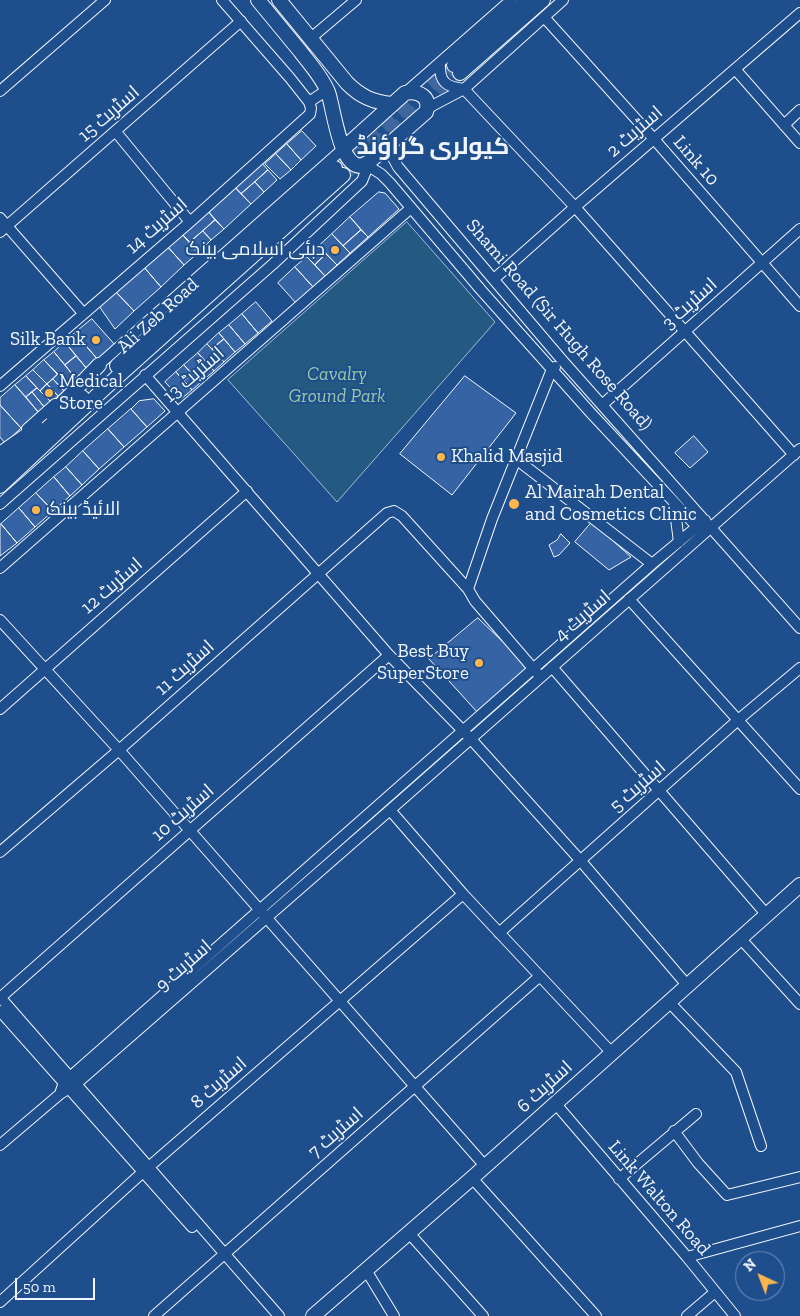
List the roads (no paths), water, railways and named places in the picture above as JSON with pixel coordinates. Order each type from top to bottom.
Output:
[{"type":"main road","points":[[258,0],[317,72],[327,90],[344,148],[353,164],[357,166],[365,164],[392,143],[426,112],[428,108],[427,101],[420,93],[405,93],[344,148]]},
{"type":"main road","points":[[279,0],[358,94],[371,101],[392,104]]},
{"type":"main road","points":[[451,67],[528,0]]},
{"type":"main road","points":[[451,67],[543,0]]},
{"type":"main road","name":"Ali Zeb Road","points":[[0,470],[339,172],[106,387],[21,477],[0,486]]},
{"type":"main road","points":[[0,470],[98,365]]},
{"type":"main road","points":[[0,454],[100,381]]},
{"type":"main road","name":"اسٹریٹ 6","points":[[314,1316],[472,1178],[800,885]]},
{"type":"street","points":[[0,91],[105,0]]},
{"type":"street","points":[[222,0],[309,102],[327,90]]},
{"type":"street","points":[[311,38],[356,0]]},
{"type":"street","points":[[405,93],[451,67],[511,0]]},
{"type":"street","points":[[428,108],[464,89],[563,0]]},
{"type":"street","name":"اسٹریٹ 2","points":[[494,279],[800,13]]},
{"type":"street","name":"Link 10","points":[[544,17],[800,306]]},
{"type":"street","name":"اسٹریٹ 15","points":[[2,225],[116,132],[241,21]]},
{"type":"street","points":[[451,67],[439,72],[446,83],[452,88],[464,89],[575,207],[685,332],[797,452]]},
{"type":"street","points":[[735,69],[800,144]]},
{"type":"street","name":"اسٹریٹ 14","points":[[0,386],[190,222],[310,114],[309,102]]},
{"type":"street","points":[[784,125],[800,110]]},
{"type":"street","points":[[116,132],[190,222]]},
{"type":"street","name":"Shami Road (Sir Hugh Rose Road)","points":[[392,143],[392,156],[395,162],[704,527]]},
{"type":"street","points":[[0,454],[344,148]]},
{"type":"street","points":[[0,504],[21,477],[145,375],[273,264],[362,181],[366,171],[365,164]]},
{"type":"street","name":"Shami Road (Sir Hugh Rose Road)","points":[[365,164],[382,174],[481,290],[674,503],[704,527]]},
{"type":"street","name":"اسٹریٹ 13","points":[[0,568],[411,208]]},
{"type":"street","points":[[2,225],[83,313]]},
{"type":"street","name":"اسٹریٹ 3","points":[[602,405],[800,229]]},
{"type":"street","points":[[538,673],[475,601],[468,588],[552,369],[562,360]]},
{"type":"street","points":[[145,375],[389,655],[467,735],[580,860],[687,986]]},
{"type":"street","name":"اسٹریٹ 4","points":[[538,673],[552,666],[629,599],[704,527],[797,452]]},
{"type":"street","points":[[516,459],[652,564]]},
{"type":"street","name":"اسٹریٹ 12","points":[[0,708],[247,491]]},
{"type":"street","points":[[674,503],[680,542]]},
{"type":"street","name":"اسٹریٹ 11","points":[[0,852],[119,750],[386,513],[394,511],[402,516],[468,588]]},
{"type":"street","points":[[264,913],[538,673],[652,564],[680,542],[704,527],[800,628]]},
{"type":"street","points":[[629,599],[800,789]]},
{"type":"street","points":[[0,620],[264,913],[339,1002],[416,1086],[485,1166]]},
{"type":"street","name":"اسٹریٹ 10","points":[[0,998],[389,655]]},
{"type":"street","points":[[552,666],[766,914]]},
{"type":"street","name":"اسٹریٹ 5","points":[[500,933],[738,720],[800,668]]},
{"type":"street","points":[[467,735],[390,810],[463,894],[611,1052]]},
{"type":"street","name":"اسٹریٹ 9","points":[[0,1145],[264,913],[390,810]]},
{"type":"street","name":"اسٹریٹ 8","points":[[0,1302],[146,1169],[463,894]]},
{"type":"street","points":[[741,938],[800,1004]]},
{"type":"street","name":"اسٹریٹ 7","points":[[154,1316],[540,976]]},
{"type":"street","points":[[0,998],[68,1085]]},
{"type":"street","points":[[669,1002],[736,1072],[761,1146]]},
{"type":"street","points":[[0,1011],[146,1169],[222,1256],[279,1316]]},
{"type":"street","name":"Link Walton Road","points":[[555,1103],[619,1180],[687,1257],[734,1316]]},
{"type":"street","points":[[619,1180],[696,1114]]},
{"type":"street","points":[[674,1131],[698,1163],[727,1195],[800,1177]]},
{"type":"street","points":[[472,1178],[596,1316]]},
{"type":"street","points":[[687,1257],[800,1226]]},
{"type":"street","points":[[409,1233],[483,1316]]},
{"type":"street","points":[[222,1256],[270,1316]]},
{"type":"street","points":[[366,1270],[394,1316]]},
{"type":"street","points":[[687,1316],[715,1292]]},
{"type":"tunnel","points":[[335,168],[454,65]]},
{"type":"tunnel","points":[[343,175],[460,73]]},
{"type":"place","name":"دبئی اسلامی بینک","points":[[335,250]]},
{"type":"place","name":"Silk Bank","points":[[96,340]]},
{"type":"place","name":"Medical Store","points":[[49,393]]},
{"type":"place","name":"Khalid Masjid","points":[[441,457]]},
{"type":"place","name":"Al Mairah Dental and Cosmetics Clinic","points":[[514,504]]},
{"type":"place","name":"الائیڈ بینک","points":[[36,510]]},
{"type":"place","name":"Best Buy SuperStore","points":[[479,663]]},
{"type":"district","name":"کیولری گراؤنڈ","points":[[433,147]]},
{"type":"park label","name":"Cavalry Ground Park","points":[[337,386]]}]
